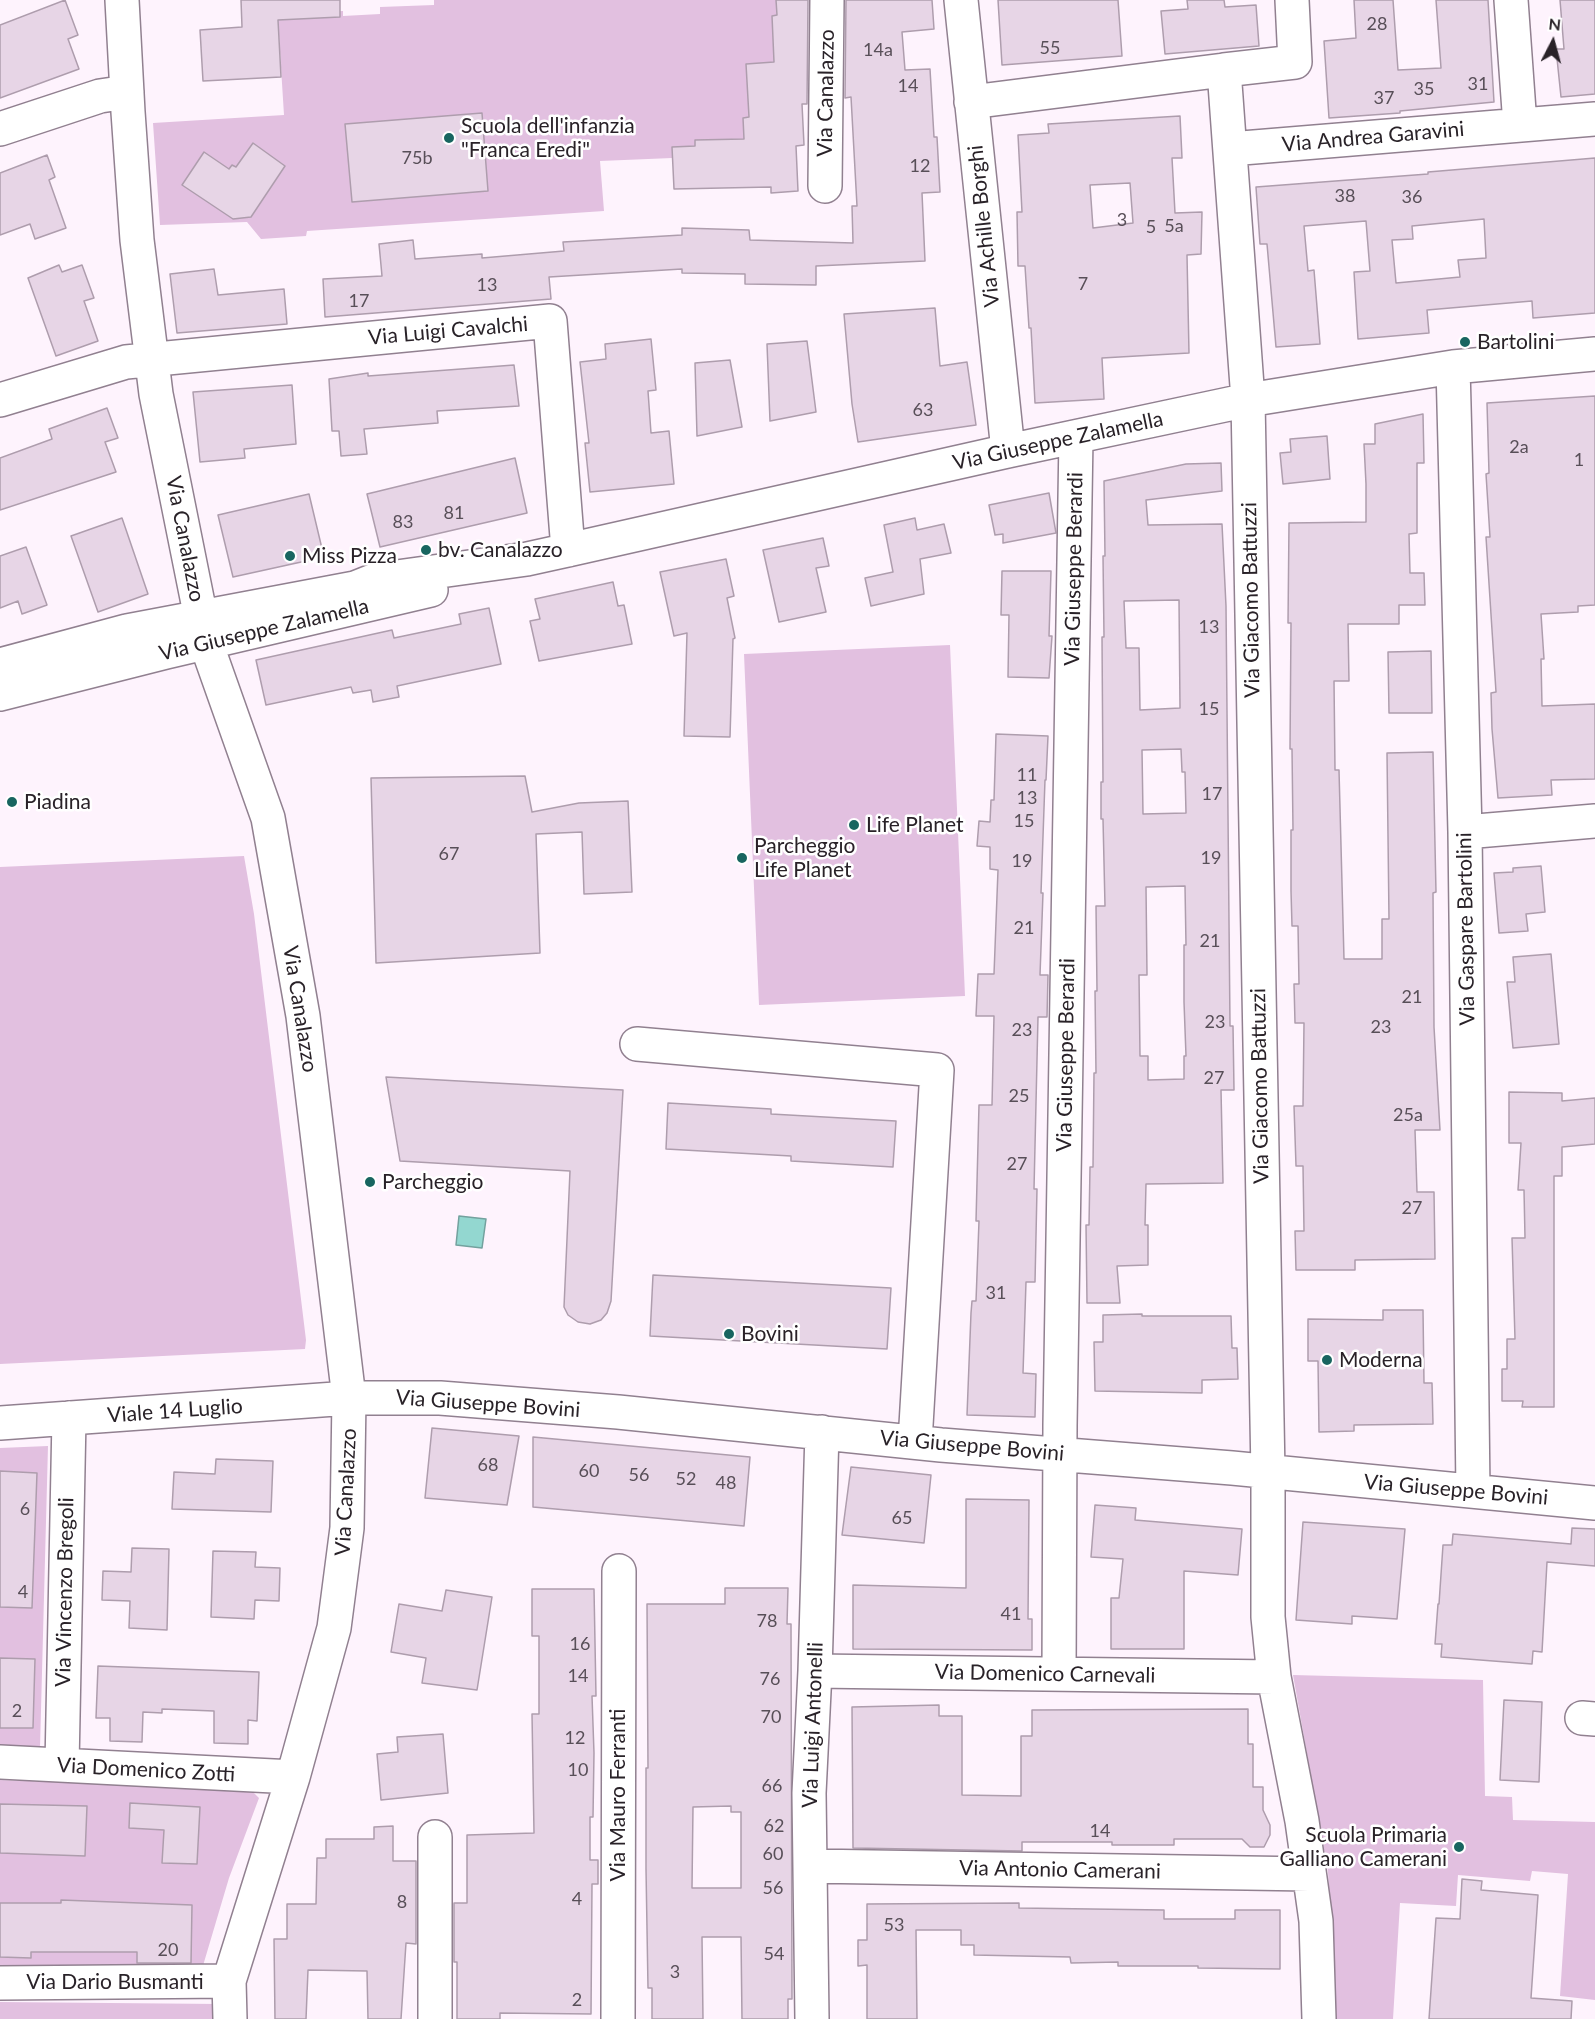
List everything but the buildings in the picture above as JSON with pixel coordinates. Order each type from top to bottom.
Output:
[{"type":"street","name":"Via Canalazzo","points":[[122,0],[137,240],[156,394],[197,619],[268,818],[303,1016],[349,1398],[347,1528],[334,1628],[293,1777],[229,1982],[230,2019]]},
{"type":"street","name":"Via Canalazzo","points":[[825,186],[827,0]]},
{"type":"street","name":"Via Achille Borghi","points":[[961,0],[1008,451]]},
{"type":"street","points":[[972,102],[1295,62],[1292,0]]},
{"type":"street","points":[[1511,0],[1520,125]]},
{"type":"street","points":[[1224,70],[1230,149]]},
{"type":"street","points":[[0,129],[100,96],[128,92]]},
{"type":"street","name":"Via Andrea Garavini","points":[[1230,149],[1595,119]]},
{"type":"street","name":"Via Giacomo Battuzzi","points":[[1230,149],[1248,400],[1268,1473],[1268,1617],[1274,1677],[1302,1821],[1316,1921],[1319,2019]]},
{"type":"street","name":"Via Luigi Cavalchi","points":[[152,359],[550,321],[568,550]]},
{"type":"street","name":"Via Giuseppe Zalamella","points":[[0,665],[127,631],[355,588],[375,580],[526,559],[1008,451],[1248,400],[1453,367],[1595,354]]},
{"type":"street","points":[[0,400],[126,362],[152,359]]},
{"type":"street","name":"Via Gaspare Bartolini","points":[[1453,367],[1465,832],[1473,1491]]},
{"type":"street","name":"Via Giuseppe Berardi","points":[[1059,1674],[1060,1454],[1076,437]]},
{"type":"street","name":"Via Giuseppe Zalamella","points":[[0,694],[197,619],[421,594],[526,559]]},
{"type":"street","points":[[0,686],[23,676],[166,637],[197,619]]},
{"type":"street","points":[[1465,832],[1595,821]]},
{"type":"street","points":[[637,1044],[937,1070],[915,1442]]},
{"type":"street","name":"Via Giuseppe Bovini","points":[[349,1398],[440,1398],[618,1412],[915,1442],[1595,1503]]},
{"type":"street","name":"Viale 14 Luglio","points":[[0,1423],[349,1398]]},
{"type":"street","name":"Via Vincenzo Bregoli","points":[[62,1765],[69,1418]]},
{"type":"street","name":"Via Luigi Antonelli","points":[[812,2019],[809,1793],[822,1432]]},
{"type":"street","name":"Via Mauro Ferranti","points":[[618,2019],[619,1571]]},
{"type":"street","name":"Via Domenico Carnevali","points":[[815,1671],[1274,1677]]},
{"type":"street","name":"Via Domenico Zotti","points":[[0,1762],[293,1777]]},
{"type":"street","points":[[435,1837],[435,2019]]},
{"type":"street","name":"Via Antonio Camerani","points":[[810,1866],[1310,1874]]},
{"type":"street","name":"Via Dario Busmanti","points":[[0,1983],[229,1982]]},
{"type":"shaded area","points":[[434,0],[776,0],[777,15],[772,16],[779,62],[746,64],[749,117],[743,118],[745,144],[729,139],[695,140],[695,146],[672,147],[672,158],[600,161],[604,211],[307,231],[306,236],[261,239],[247,222],[160,225],[153,123],[284,115],[278,20],[307,13],[343,11],[343,16],[380,14],[380,7],[434,5]]},
{"type":"shaded area","name":"Life Planet","points":[[950,645],[965,996],[759,1005],[744,654]]},
{"type":"shaded area","points":[[244,856],[254,914],[306,1340],[305,1349],[0,1364],[0,867]]},
{"type":"shaded area","points":[[459,1216],[486,1219],[482,1248],[456,1245]]},
{"type":"shaded area","points":[[48,1446],[40,1748],[0,1746],[0,1448]]},
{"type":"shaded area","name":"Scuola Primaria Galliano Camerani","points":[[1293,1675],[1483,1680],[1485,1796],[1512,1797],[1513,1820],[1595,1822],[1595,2000],[1560,1996],[1568,1874],[1532,1871],[1530,1881],[1458,1875],[1456,1906],[1400,1903],[1393,2019],[1336,2019],[1328,1872]]},
{"type":"shaded area","points":[[0,1780],[249,1788],[259,1798],[229,1878],[202,1969],[0,1967]]},
{"type":"shaded area","points":[[0,2002],[220,2004],[221,2019],[0,2019]]},
{"type":"place","name":"Scuola dell'infanzia \"Franca Eredi\"","points":[[449,138]]},
{"type":"place","name":"Bartolini","points":[[1465,342]]},
{"type":"place","name":"bv. Canalazzo","points":[[426,550]]},
{"type":"place","name":"Miss Pizza","points":[[290,556]]},
{"type":"place","name":"Piadina","points":[[12,802]]},
{"type":"place","name":"Life Planet","points":[[854,825]]},
{"type":"place","name":"Parcheggio Life Planet","points":[[742,858]]},
{"type":"place","name":"Parcheggio","points":[[370,1182]]},
{"type":"place","name":"Bovini","points":[[729,1334]]},
{"type":"place","name":"Moderna","points":[[1327,1360]]},
{"type":"place","name":"Scuola Primaria Galliano Camerani","points":[[1459,1847]]}]
